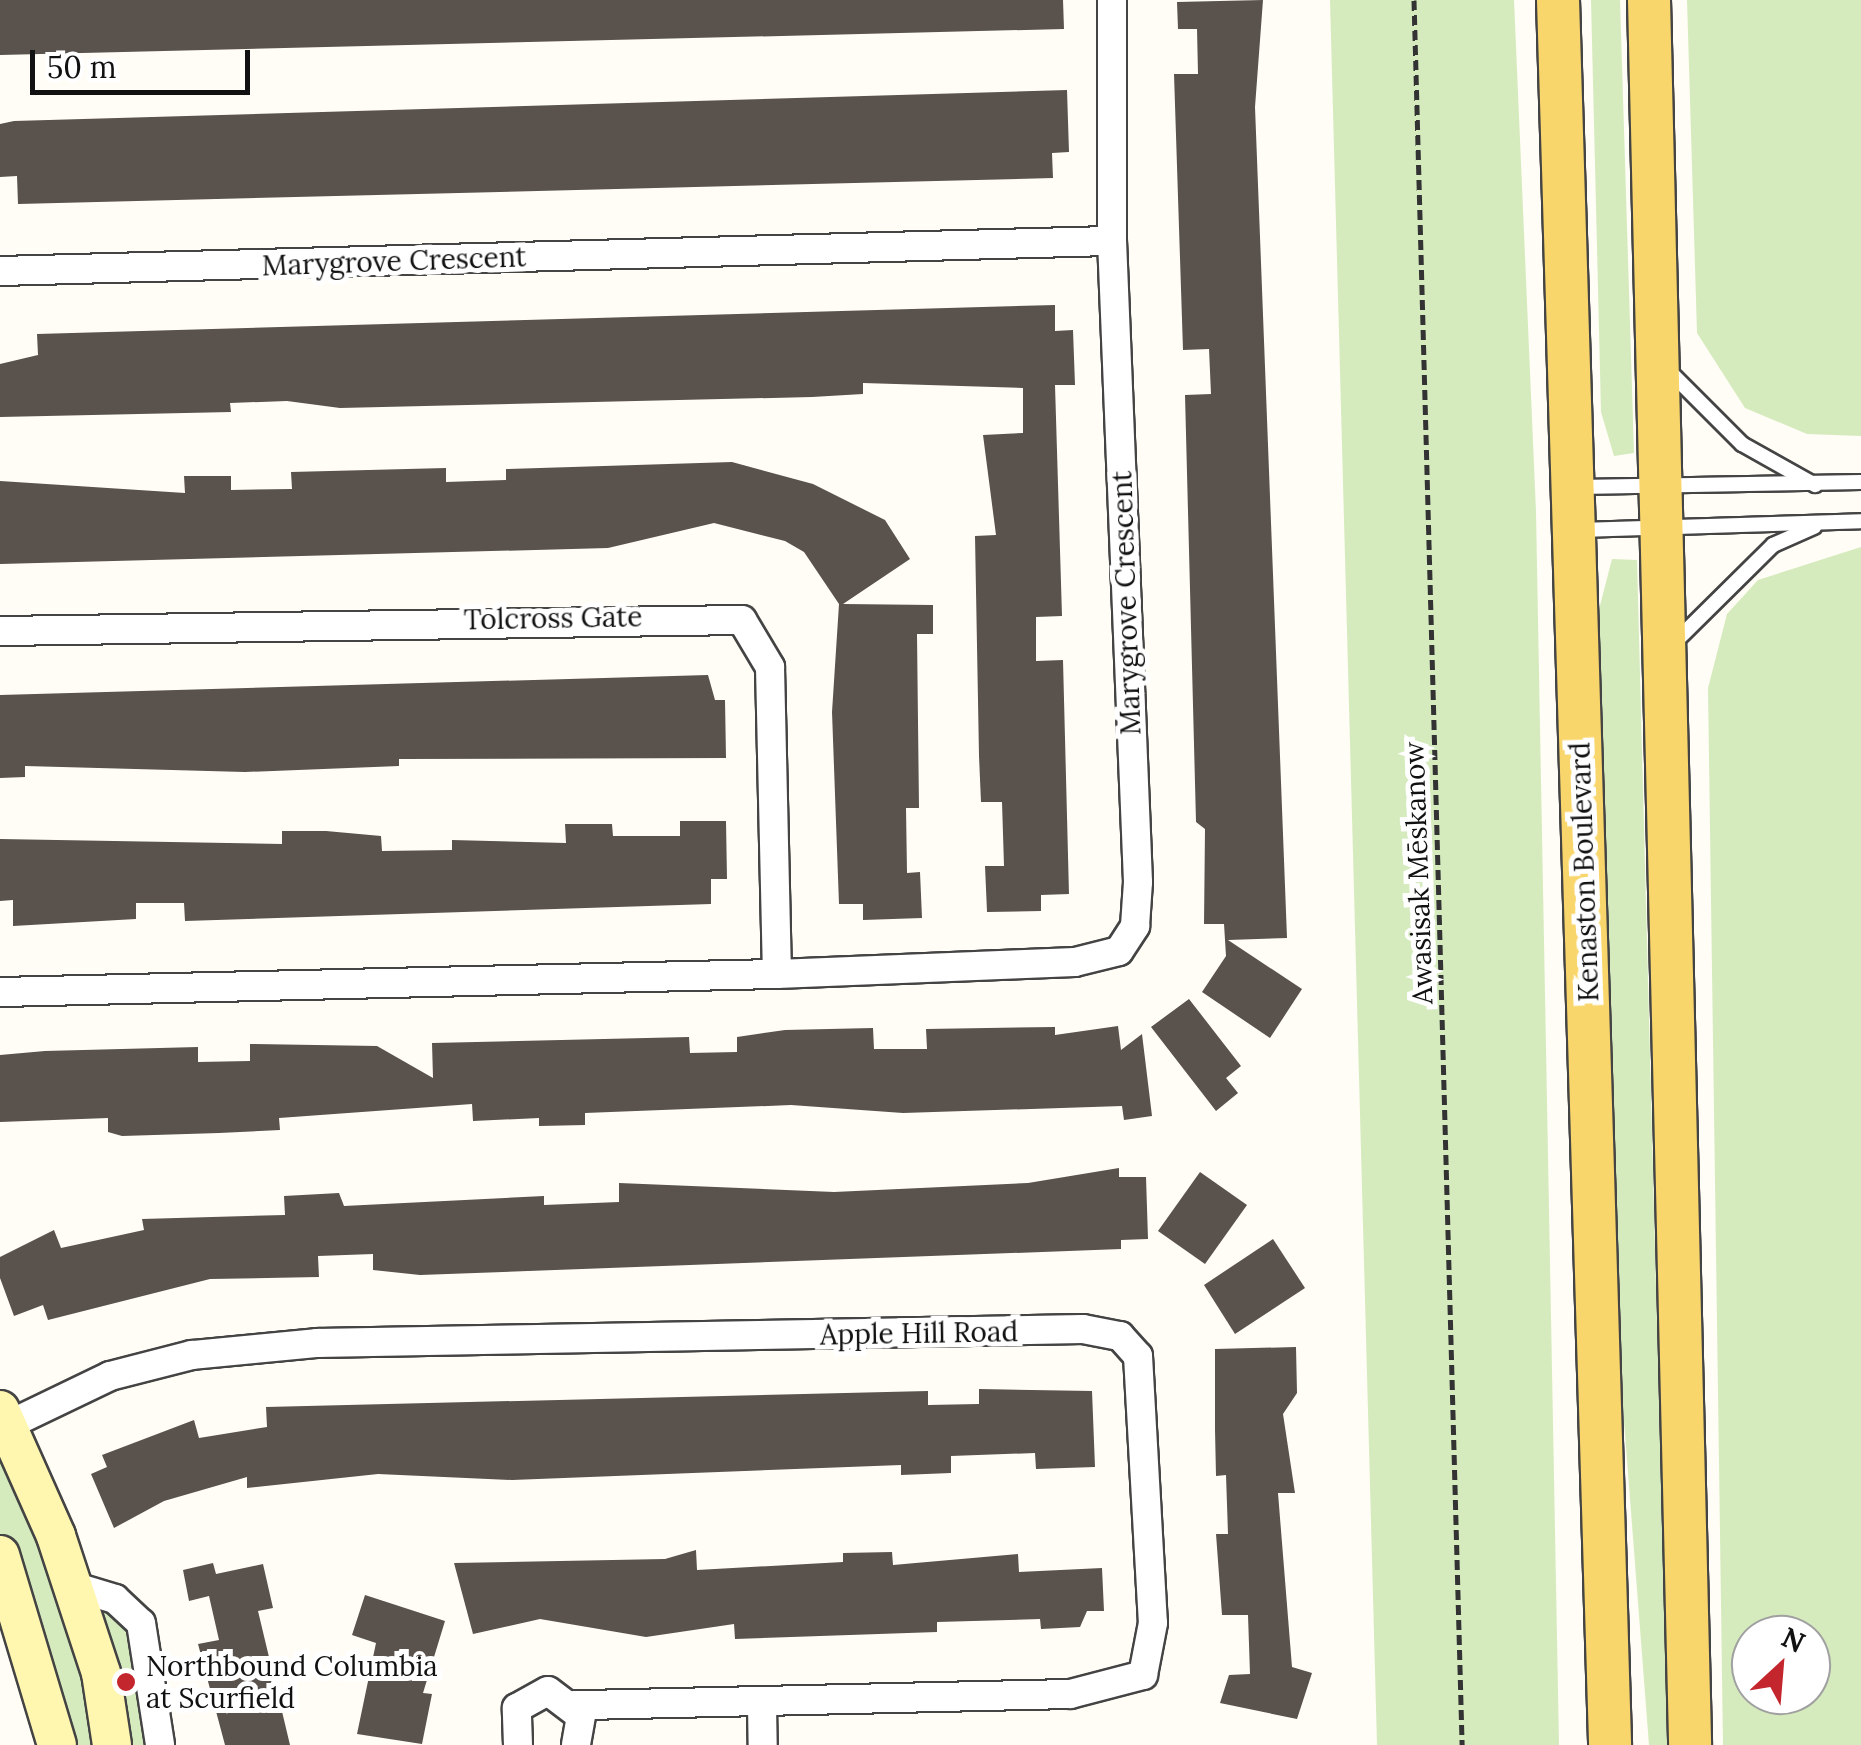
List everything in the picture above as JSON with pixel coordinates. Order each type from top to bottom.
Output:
[{"type":"main road","name":"Kenaston Boulevard","points":[[1558,0],[1610,1745]]},
{"type":"main road","points":[[1648,0],[1667,650],[1690,1745]]},
{"type":"street","points":[[1112,0],[1112,241]]},
{"type":"street","name":"Marygrove Crescent","points":[[0,271],[1112,241],[1135,926],[1119,951],[1075,962],[777,974],[0,992]]},
{"type":"street","name":"Tolcross Gate","points":[[0,632],[742,620],[770,667],[777,974]]},
{"type":"street","name":"Apple Hill Road","points":[[3,1422],[110,1376],[247,1348],[1083,1329],[1120,1336],[1138,1356],[1144,1386],[1154,1623],[1143,1675],[1070,1694],[762,1706],[575,1705],[548,1691],[522,1701],[512,1728],[518,1745]]},
{"type":"street","points":[[3,1422],[72,1586],[112,1745]]},
{"type":"street","points":[[0,1555],[57,1745]]},
{"type":"street","points":[[72,1586],[115,1599],[142,1623],[160,1745]]},
{"type":"street","points":[[575,1705],[583,1727],[576,1745]]},
{"type":"street","points":[[762,1706],[763,1745]]},
{"type":"lane","points":[[1658,359],[1742,444],[1816,485]]},
{"type":"lane","points":[[1573,487],[1861,482]]},
{"type":"lane","points":[[1574,530],[1861,521]]},
{"type":"lane","points":[[1667,650],[1772,545],[1824,523]]},
{"type":"path","name":"Awasisak Mēskanow","points":[[1414,0],[1462,1745]]},
{"type":"green space","points":[[1330,0],[1514,0],[1536,512],[1559,1745],[1377,1745]]},
{"type":"green space","points":[[1591,0],[1620,0],[1634,453],[1614,456],[1601,412]]},
{"type":"green space","points":[[1687,0],[1861,0],[1861,436],[1807,434],[1745,408],[1697,333]]},
{"type":"green space","points":[[1861,547],[1861,1745],[1723,1745],[1708,688],[1727,614],[1758,580]]},
{"type":"green space","points":[[1612,559],[1637,560],[1668,1745],[1649,1745],[1617,1330],[1596,621]]},
{"type":"green space","points":[[0,1410],[72,1585],[141,1623],[160,1745],[57,1745],[0,1555]]},
{"type":"building","points":[[0,0],[1063,0],[1064,29],[0,55]]},
{"type":"building","points":[[1263,0],[1255,107],[1287,938],[1228,940],[1302,989],[1270,1038],[1202,992],[1226,956],[1224,924],[1204,924],[1205,829],[1196,822],[1185,395],[1211,394],[1209,349],[1183,350],[1174,74],[1198,74],[1197,29],[1178,29],[1177,2]]},
{"type":"building","points":[[1067,90],[1069,152],[1052,153],[1053,178],[18,204],[17,176],[0,177],[0,124],[14,121]]},
{"type":"building","points":[[1055,305],[1055,331],[1073,330],[1075,385],[1055,385],[1062,616],[1036,617],[1036,661],[1063,660],[1069,894],[1041,895],[1041,911],[987,912],[985,866],[1004,866],[1002,802],[981,802],[979,756],[975,536],[996,535],[983,435],[1023,433],[1023,388],[863,383],[863,394],[812,397],[340,408],[287,401],[230,403],[231,412],[0,417],[0,364],[38,355],[37,334]]},
{"type":"building","points":[[732,462],[813,484],[885,520],[910,559],[843,604],[933,605],[933,634],[917,634],[919,808],[906,808],[907,873],[920,872],[922,918],[863,920],[863,904],[839,904],[832,712],[839,604],[804,552],[785,541],[714,523],[608,548],[0,564],[0,481],[185,493],[184,476],[231,476],[231,490],[292,489],[291,472],[446,468],[446,482],[506,480],[506,469]]},
{"type":"building","points":[[708,675],[715,700],[725,700],[726,758],[399,759],[399,766],[245,772],[25,766],[25,777],[0,778],[0,695]]},
{"type":"building","points":[[680,821],[726,821],[727,879],[711,879],[711,904],[185,921],[184,903],[136,903],[136,919],[13,926],[13,900],[0,901],[0,839],[282,844],[282,831],[326,831],[381,836],[382,851],[452,850],[452,840],[566,843],[565,824],[612,824],[613,836],[680,836]]},
{"type":"building","points":[[1189,999],[1241,1066],[1226,1078],[1238,1093],[1216,1111],[1151,1027]]},
{"type":"building","points":[[1118,1026],[1121,1050],[1142,1034],[1152,1116],[1124,1120],[1122,1106],[903,1113],[791,1105],[585,1113],[585,1125],[539,1126],[539,1118],[473,1121],[472,1104],[279,1118],[280,1130],[219,1133],[122,1136],[108,1132],[108,1118],[0,1122],[0,1055],[45,1051],[198,1047],[198,1062],[250,1061],[250,1044],[377,1046],[433,1078],[432,1043],[689,1037],[690,1053],[737,1052],[737,1037],[785,1030],[873,1028],[874,1049],[927,1049],[926,1029],[1055,1027],[1055,1035]]},
{"type":"building","points":[[1119,1168],[1119,1177],[1146,1177],[1148,1239],[1121,1240],[1121,1249],[420,1275],[373,1270],[373,1254],[318,1256],[319,1277],[210,1279],[48,1320],[43,1305],[14,1316],[0,1278],[0,1257],[54,1230],[61,1248],[144,1230],[142,1219],[285,1215],[284,1196],[339,1193],[344,1206],[544,1196],[544,1205],[619,1202],[619,1183],[834,1192],[1028,1183]]},
{"type":"building","points":[[1200,1172],[1247,1205],[1205,1264],[1158,1231]]},
{"type":"building","points":[[1273,1239],[1305,1288],[1235,1334],[1204,1285]]},
{"type":"building","points":[[1296,1347],[1297,1393],[1283,1414],[1295,1493],[1278,1493],[1292,1667],[1312,1673],[1297,1719],[1220,1703],[1229,1675],[1250,1674],[1248,1615],[1222,1615],[1216,1534],[1228,1534],[1226,1475],[1216,1476],[1215,1430],[1215,1349]]},
{"type":"building","points":[[979,1389],[1092,1391],[1095,1467],[1036,1469],[1035,1453],[951,1456],[951,1473],[901,1475],[901,1465],[512,1480],[378,1474],[247,1488],[247,1477],[164,1501],[114,1528],[91,1474],[107,1467],[102,1455],[194,1420],[199,1438],[267,1427],[266,1407],[928,1391],[928,1405],[979,1404]]},
{"type":"building","points":[[696,1550],[697,1570],[843,1562],[843,1553],[892,1552],[893,1565],[1018,1554],[1019,1572],[1102,1568],[1104,1611],[1087,1611],[1080,1627],[1041,1629],[1040,1619],[937,1622],[937,1632],[735,1639],[734,1624],[646,1637],[540,1619],[473,1634],[454,1563],[665,1559]]},
{"type":"building","points":[[213,1563],[216,1574],[263,1564],[273,1608],[258,1611],[290,1745],[225,1745],[198,1644],[219,1640],[209,1596],[189,1601],[183,1570]]},
{"type":"building","points":[[365,1595],[445,1621],[423,1693],[432,1694],[422,1744],[357,1734],[376,1643],[352,1635]]},
{"type":"place","name":"Northbound Columbia at Scurfield","points":[[126,1682]]}]
